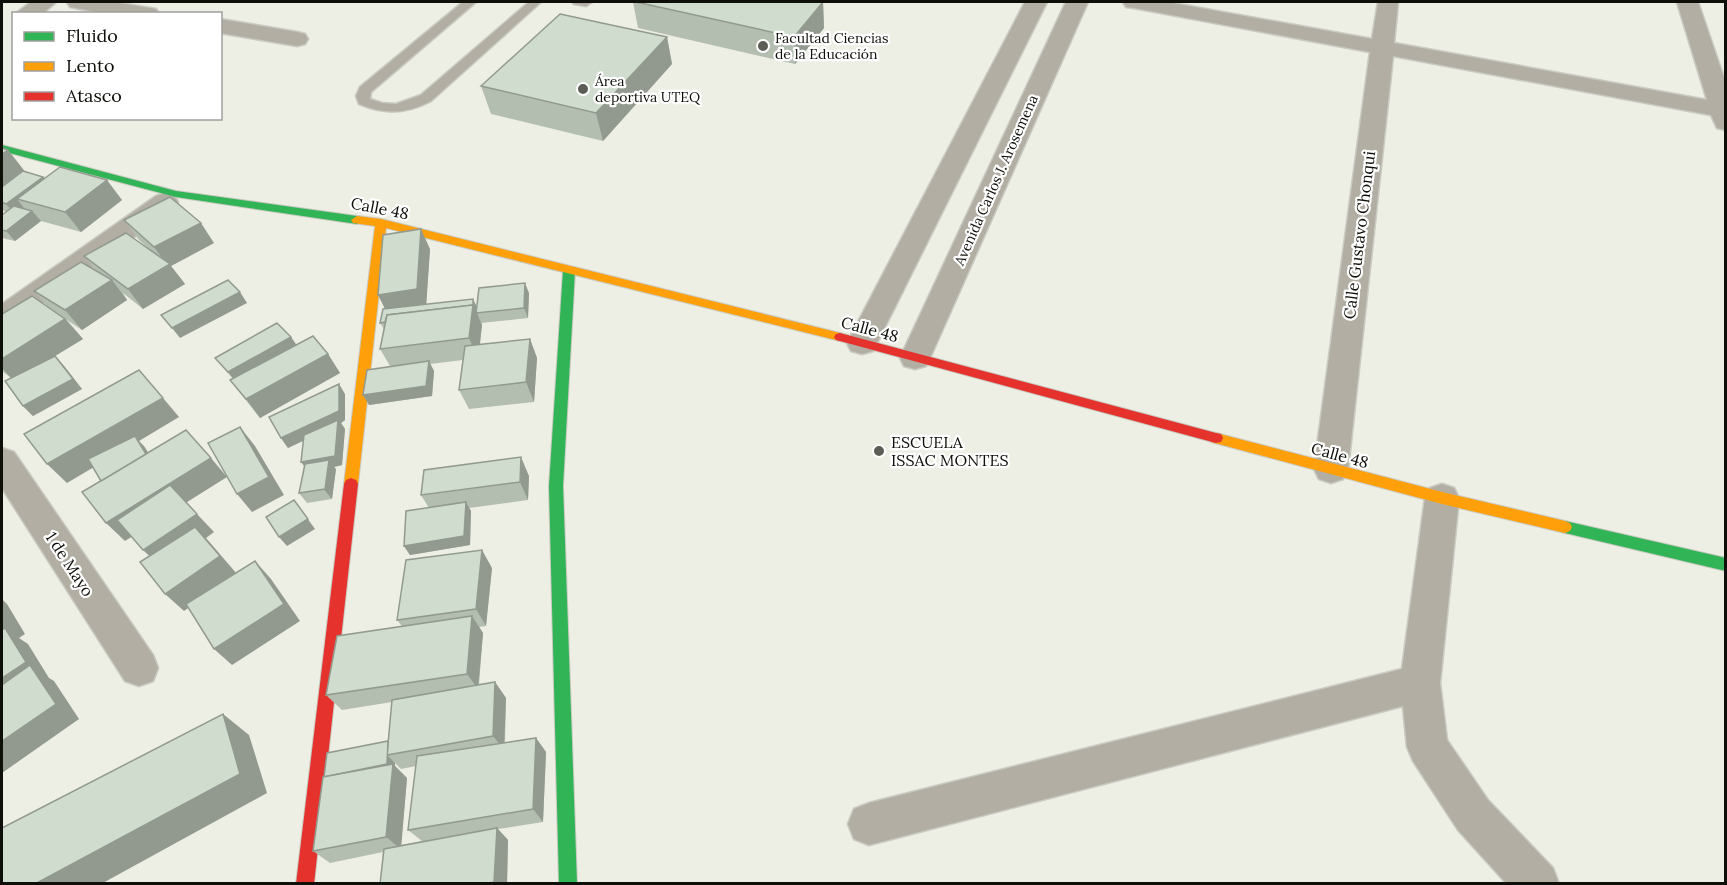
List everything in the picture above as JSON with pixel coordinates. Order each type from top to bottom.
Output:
[{"type":"street","points":[[29,12],[45,2]]},
{"type":"street","points":[[78,2],[136,12]]},
{"type":"street","points":[[862,343],[1036,2]]},
{"type":"street","name":"Avenida Carlos J. Arosemena","points":[[915,358],[1077,2]]},
{"type":"street","points":[[1134,2],[1382,48],[1724,116],[1688,2]]},
{"type":"street","name":"Calle Gustavo Chonqui","points":[[1331,469],[1388,2]]},
{"type":"street","points":[[222,26],[297,39]]},
{"type":"street","name":"Calle 48","points":[[2,148],[176,194],[381,223],[862,343],[1442,498],[1725,565]]},
{"type":"street","points":[[2,318],[176,194]]},
{"type":"street","points":[[305,884],[381,223]]},
{"type":"street","points":[[568,271],[556,486],[568,884]]},
{"type":"street","name":"1 de Mayo","points":[[2,461],[139,668]]},
{"type":"street","points":[[1442,498],[1420,683],[1427,747],[1473,815],[1537,884]]},
{"type":"street","points":[[869,824],[1420,683]]},
{"type":"lane","points":[[470,2],[365,90],[364,101],[381,108],[406,108],[417,104],[536,2]]},
{"type":"lane","points":[[580,2],[586,2]]},
{"type":"building","points":[[636,2],[823,2],[794,37]]},
{"type":"building","points":[[560,14],[667,37],[596,113],[481,86]]},
{"type":"building","points":[[60,167],[107,180],[65,212],[17,199]]},
{"type":"building","points":[[23,171],[43,177],[6,204],[2,202],[2,187]]},
{"type":"building","points":[[170,197],[201,223],[154,247],[124,220]]},
{"type":"building","points":[[14,206],[32,211],[6,231],[2,230],[2,215]]},
{"type":"building","points":[[421,229],[417,289],[378,295],[383,235]]},
{"type":"building","points":[[126,233],[170,264],[128,289],[84,256]]},
{"type":"building","points":[[81,262],[112,280],[65,310],[34,291]]},
{"type":"building","points":[[228,280],[240,292],[172,328],[161,315]]},
{"type":"building","points":[[525,283],[524,308],[476,313],[479,288]]},
{"type":"building","points":[[32,296],[65,319],[2,359],[2,314]]},
{"type":"building","points":[[473,299],[473,305],[387,315],[385,322],[380,323],[383,309]]},
{"type":"building","points":[[473,305],[469,338],[380,349],[387,315]]},
{"type":"building","points":[[277,323],[291,337],[228,372],[215,358]]},
{"type":"building","points":[[313,336],[328,354],[246,399],[230,380]]},
{"type":"building","points":[[530,339],[526,382],[459,390],[465,346]]},
{"type":"building","points":[[55,356],[73,379],[23,406],[5,381]]},
{"type":"building","points":[[429,361],[426,386],[363,395],[367,370]]},
{"type":"building","points":[[139,370],[163,398],[47,464],[24,434]]},
{"type":"building","points":[[339,384],[339,411],[281,438],[269,417]]},
{"type":"building","points":[[338,420],[335,456],[301,462],[304,435]]},
{"type":"building","points":[[240,427],[269,477],[237,494],[208,443]]},
{"type":"building","points":[[186,430],[211,458],[106,523],[82,492]]},
{"type":"building","points":[[135,436],[146,454],[101,481],[88,459]]},
{"type":"building","points":[[521,457],[520,482],[421,495],[424,470]]},
{"type":"building","points":[[329,460],[325,489],[299,493],[305,464]]},
{"type":"building","points":[[170,485],[197,514],[143,550],[117,520]]},
{"type":"building","points":[[294,500],[308,519],[279,537],[266,517]]},
{"type":"building","points":[[466,502],[464,536],[404,546],[406,511]]},
{"type":"building","points":[[195,527],[220,556],[165,594],[140,562]]},
{"type":"building","points":[[482,550],[476,609],[397,620],[406,560]]},
{"type":"building","points":[[255,561],[284,604],[214,649],[186,604]]},
{"type":"building","points":[[472,616],[467,674],[326,695],[337,636]]},
{"type":"building","points":[[5,628],[26,662],[2,678],[2,630]]},
{"type":"building","points":[[30,665],[56,704],[2,741],[2,685]]},
{"type":"building","points":[[495,682],[493,736],[387,755],[392,700]]},
{"type":"building","points":[[223,714],[240,774],[35,884],[2,884],[2,828]]},
{"type":"building","points":[[536,738],[533,809],[408,830],[417,756]]},
{"type":"building","points":[[388,741],[387,764],[324,777],[327,753]]},
{"type":"building","points":[[393,764],[386,837],[313,851],[323,777]]},
{"type":"building","points":[[497,828],[494,882],[484,884],[380,884],[384,849]]},
{"type":"traffic: fast","points":[[2,148],[176,194],[357,220]]},
{"type":"traffic: fast","points":[[568,884],[556,486],[569,271]]},
{"type":"traffic: fast","points":[[1565,527],[1726,565]]},
{"type":"traffic: slow","points":[[357,220],[381,223],[840,337]]},
{"type":"traffic: slow","points":[[351,484],[381,223]]},
{"type":"traffic: slow","points":[[1216,438],[1442,498],[1565,527]]},
{"type":"traffic: jam","points":[[840,337],[1216,438]]},
{"type":"traffic: jam","points":[[305,884],[351,484]]},
{"type":"place","name":"Facultad Ciencias de la Educación","points":[[763,46]]},
{"type":"place","name":"Área deportiva UTEQ","points":[[583,89]]},
{"type":"place","name":"ESCUELA ISSAC MONTES","points":[[879,451]]}]
